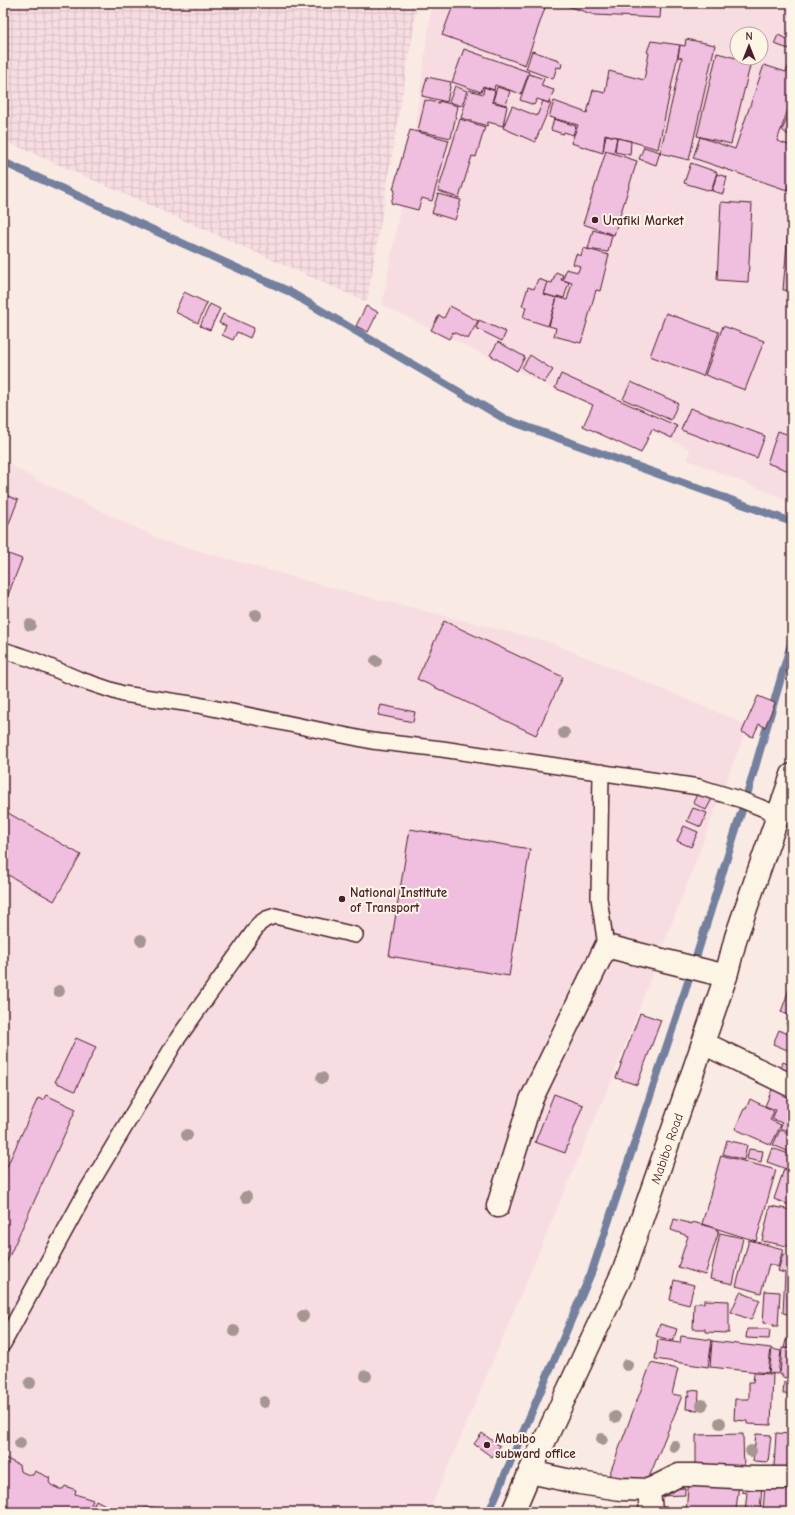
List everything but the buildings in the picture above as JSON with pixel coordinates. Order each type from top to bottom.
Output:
[{"type":"street","name":"Mabibo Road","points":[[513,1512],[530,1472],[624,1270],[726,976],[736,938],[791,785]]},
{"type":"street","points":[[498,1206],[531,1100],[606,946],[726,976]]},
{"type":"street","points":[[703,1043],[792,1086]]},
{"type":"street","points":[[530,1472],[580,1483],[621,1489],[649,1490],[679,1476],[695,1475],[792,1478]]},
{"type":"street","points":[[649,1490],[651,1512]]},
{"type":"lane","points":[[3,650],[31,659],[78,679],[123,694],[198,705],[372,741],[442,749],[699,787],[742,800],[779,815]]},
{"type":"lane","points":[[601,772],[599,898],[606,946]]},
{"type":"lane","points":[[3,1344],[87,1190],[178,1038],[259,924],[266,919],[275,916],[355,935]]},
{"type":"shaded area","points":[[3,3],[418,3],[367,302],[3,140]]},
{"type":"shaded area","name":"Urafiki Market","points":[[432,3],[792,3],[792,502],[688,460],[690,450],[686,447],[556,390],[382,305],[414,134]]},
{"type":"shaded area","name":"National Institute of Transport","points":[[3,460],[37,480],[164,541],[333,588],[550,642],[748,725],[614,1074],[429,1512],[3,1512]]},
{"type":"waterway","points":[[3,162],[288,291],[505,419],[792,522]]},
{"type":"waterway","points":[[747,795],[792,640]]},
{"type":"waterway","points":[[489,1512],[592,1271],[693,967],[742,810]]},
{"type":"place","name":"Urafiki Market","points":[[595,220]]},
{"type":"place","name":"National Institute of Transport","points":[[342,899]]},
{"type":"place","name":"Mabibo subward office","points":[[487,1445]]}]
